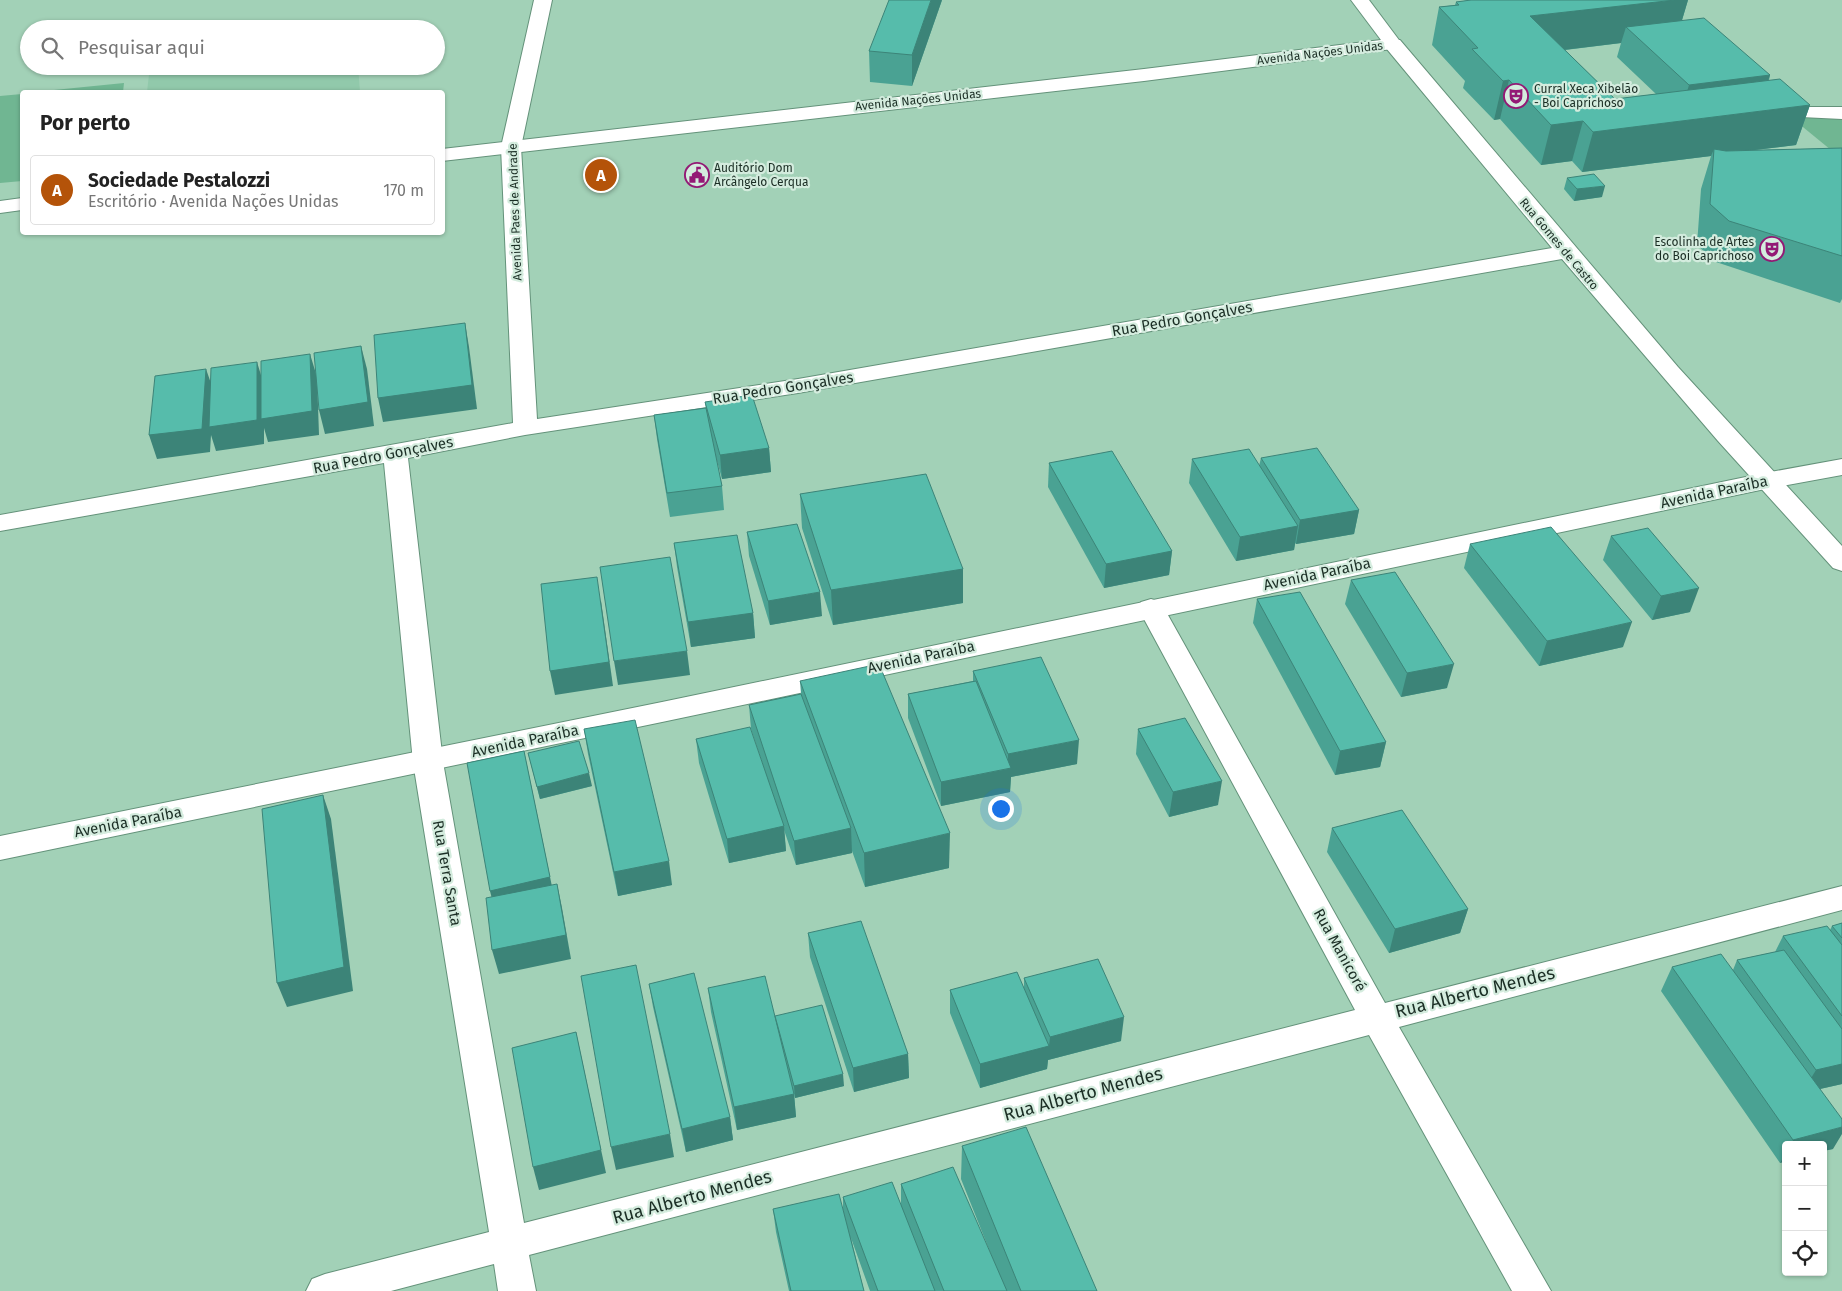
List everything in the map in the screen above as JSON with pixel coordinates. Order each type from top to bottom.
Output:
[{"type":"street","name":"Avenida Paes de Andrade","points":[[525,428],[511,147],[543,0]]},
{"type":"street","name":"Rua Gomes de Castro","points":[[1360,0],[1393,44],[1565,252],[1766,481],[1842,562]]},
{"type":"street","name":"Avenida Nações Unidas","points":[[445,155],[1144,75],[1393,44]]},
{"type":"street","points":[[1808,113],[1842,113]]},
{"type":"street","points":[[0,207],[20,204]]},
{"type":"street","name":"Rua Pedro Gonçalves","points":[[0,523],[525,428],[798,386],[1565,252]]},
{"type":"street","name":"Rua Terra Santa","points":[[395,453],[428,762],[517,1291]]},
{"type":"street","name":"Avenida Paraíba","points":[[0,848],[428,762],[1151,608],[1842,467]]},
{"type":"street","name":"Rua Manicoré","points":[[1151,608],[1376,1017],[1532,1291]]},
{"type":"street","name":"Rua Alberto Mendes","points":[[325,1291],[510,1245],[1376,1017],[1842,898]]},
{"type":"shaded area","points":[[149,75],[359,75],[360,90],[147,90]]},
{"type":"shaded area","points":[[124,83],[123,90],[54,90]]},
{"type":"shaded area","points":[[20,94],[20,181],[0,183],[0,96]]},
{"type":"shaded area","points":[[1787,114],[1842,115],[1842,159]]},
{"type":"building","points":[[889,0],[931,0],[912,55],[869,51]]},
{"type":"building","points":[[1471,0],[1675,0],[1530,16],[1615,99],[1780,79],[1810,105],[1593,132],[1583,121],[1551,125],[1509,80],[1503,81],[1472,49],[1478,48],[1439,7],[1459,5],[1456,2]]},
{"type":"building","points":[[1704,18],[1770,75],[1689,85],[1626,27]]},
{"type":"building","points":[[1842,148],[1842,256],[1729,221],[1710,204],[1714,149],[1726,151]]},
{"type":"building","points":[[1594,174],[1605,186],[1577,189],[1567,178]]},
{"type":"building","points":[[465,323],[472,385],[378,398],[374,335]]},
{"type":"building","points":[[361,346],[368,402],[319,410],[314,353]]},
{"type":"building","points":[[310,354],[312,411],[261,419],[261,361]]},
{"type":"building","points":[[257,362],[257,420],[209,427],[211,368]]},
{"type":"building","points":[[206,369],[202,429],[149,435],[155,376]]},
{"type":"building","points":[[752,395],[769,448],[720,455],[705,402]]},
{"type":"building","points":[[706,408],[722,486],[667,493],[654,415]]},
{"type":"building","points":[[1317,448],[1359,510],[1300,520],[1261,458]]},
{"type":"building","points":[[1249,449],[1298,526],[1240,537],[1192,459]]},
{"type":"building","points":[[1112,451],[1172,551],[1106,564],[1049,463]]},
{"type":"building","points":[[926,474],[963,569],[831,590],[800,494]]},
{"type":"building","points":[[797,524],[820,592],[768,601],[747,532]]},
{"type":"building","points":[[1551,527],[1632,622],[1547,641],[1470,544]]},
{"type":"building","points":[[1648,528],[1699,588],[1661,596],[1611,536]]},
{"type":"building","points":[[737,535],[753,613],[688,622],[674,543]]},
{"type":"building","points":[[670,557],[687,651],[614,661],[600,567]]},
{"type":"building","points":[[1395,572],[1454,664],[1407,673],[1351,580]]},
{"type":"building","points":[[597,577],[609,662],[550,671],[541,584]]},
{"type":"building","points":[[1300,592],[1386,742],[1340,751],[1257,599]]},
{"type":"building","points":[[1041,657],[1079,740],[1008,754],[973,671]]},
{"type":"building","points":[[879,664],[950,833],[864,853],[800,681]]},
{"type":"building","points":[[976,681],[1011,768],[941,782],[908,694]]},
{"type":"building","points":[[801,694],[851,828],[794,841],[749,705]]},
{"type":"building","points":[[1185,718],[1222,781],[1173,792],[1138,729]]},
{"type":"building","points":[[635,720],[669,861],[614,872],[584,729]]},
{"type":"building","points":[[750,727],[784,826],[727,839],[696,739]]},
{"type":"building","points":[[579,741],[589,773],[537,787],[528,753]]},
{"type":"building","points":[[524,751],[550,877],[490,891],[467,763]]},
{"type":"building","points":[[323,795],[344,967],[277,983],[262,809]]},
{"type":"building","points":[[1402,810],[1468,909],[1395,929],[1332,828]]},
{"type":"building","points":[[557,884],[566,935],[492,950],[486,898]]},
{"type":"building","points":[[861,921],[908,1054],[853,1068],[808,933]]},
{"type":"building","points":[[1842,923],[1842,938],[1832,926]]},
{"type":"building","points":[[1827,926],[1842,945],[1842,1016],[1783,936]]},
{"type":"building","points":[[1784,950],[1842,1029],[1842,1064],[1816,1070],[1737,960]]},
{"type":"building","points":[[1721,954],[1842,1119],[1842,1127],[1793,1140],[1672,967]]},
{"type":"building","points":[[1098,959],[1124,1017],[1050,1037],[1024,978]]},
{"type":"building","points":[[636,965],[670,1134],[611,1147],[581,976]]},
{"type":"building","points":[[1017,972],[1049,1046],[980,1064],[950,990]]},
{"type":"building","points":[[694,973],[730,1117],[682,1129],[649,984]]},
{"type":"building","points":[[765,976],[794,1094],[734,1107],[708,988]]},
{"type":"building","points":[[822,1005],[843,1074],[794,1086],[775,1016]]},
{"type":"building","points":[[576,1032],[601,1150],[533,1167],[512,1048]]},
{"type":"building","points":[[1026,1127],[1097,1291],[1021,1291],[962,1146]]},
{"type":"building","points":[[953,1167],[1007,1291],[944,1291],[901,1184]]},
{"type":"building","points":[[892,1182],[935,1291],[878,1291],[843,1197]]},
{"type":"building","points":[[839,1194],[864,1291],[791,1291],[773,1209]]},
{"type":"place","name":"Curral Xeca Xibelão - Boi Caprichoso","points":[[1516,96]]},
{"type":"place","name":"Sociedade Pestalozzi","points":[[601,175]]},
{"type":"place","name":"Auditório Dom Arcângelo Cerqua","points":[[697,175]]},
{"type":"place","name":"Escolinha de Artes do Boi Caprichoso","points":[[1772,249]]}]
